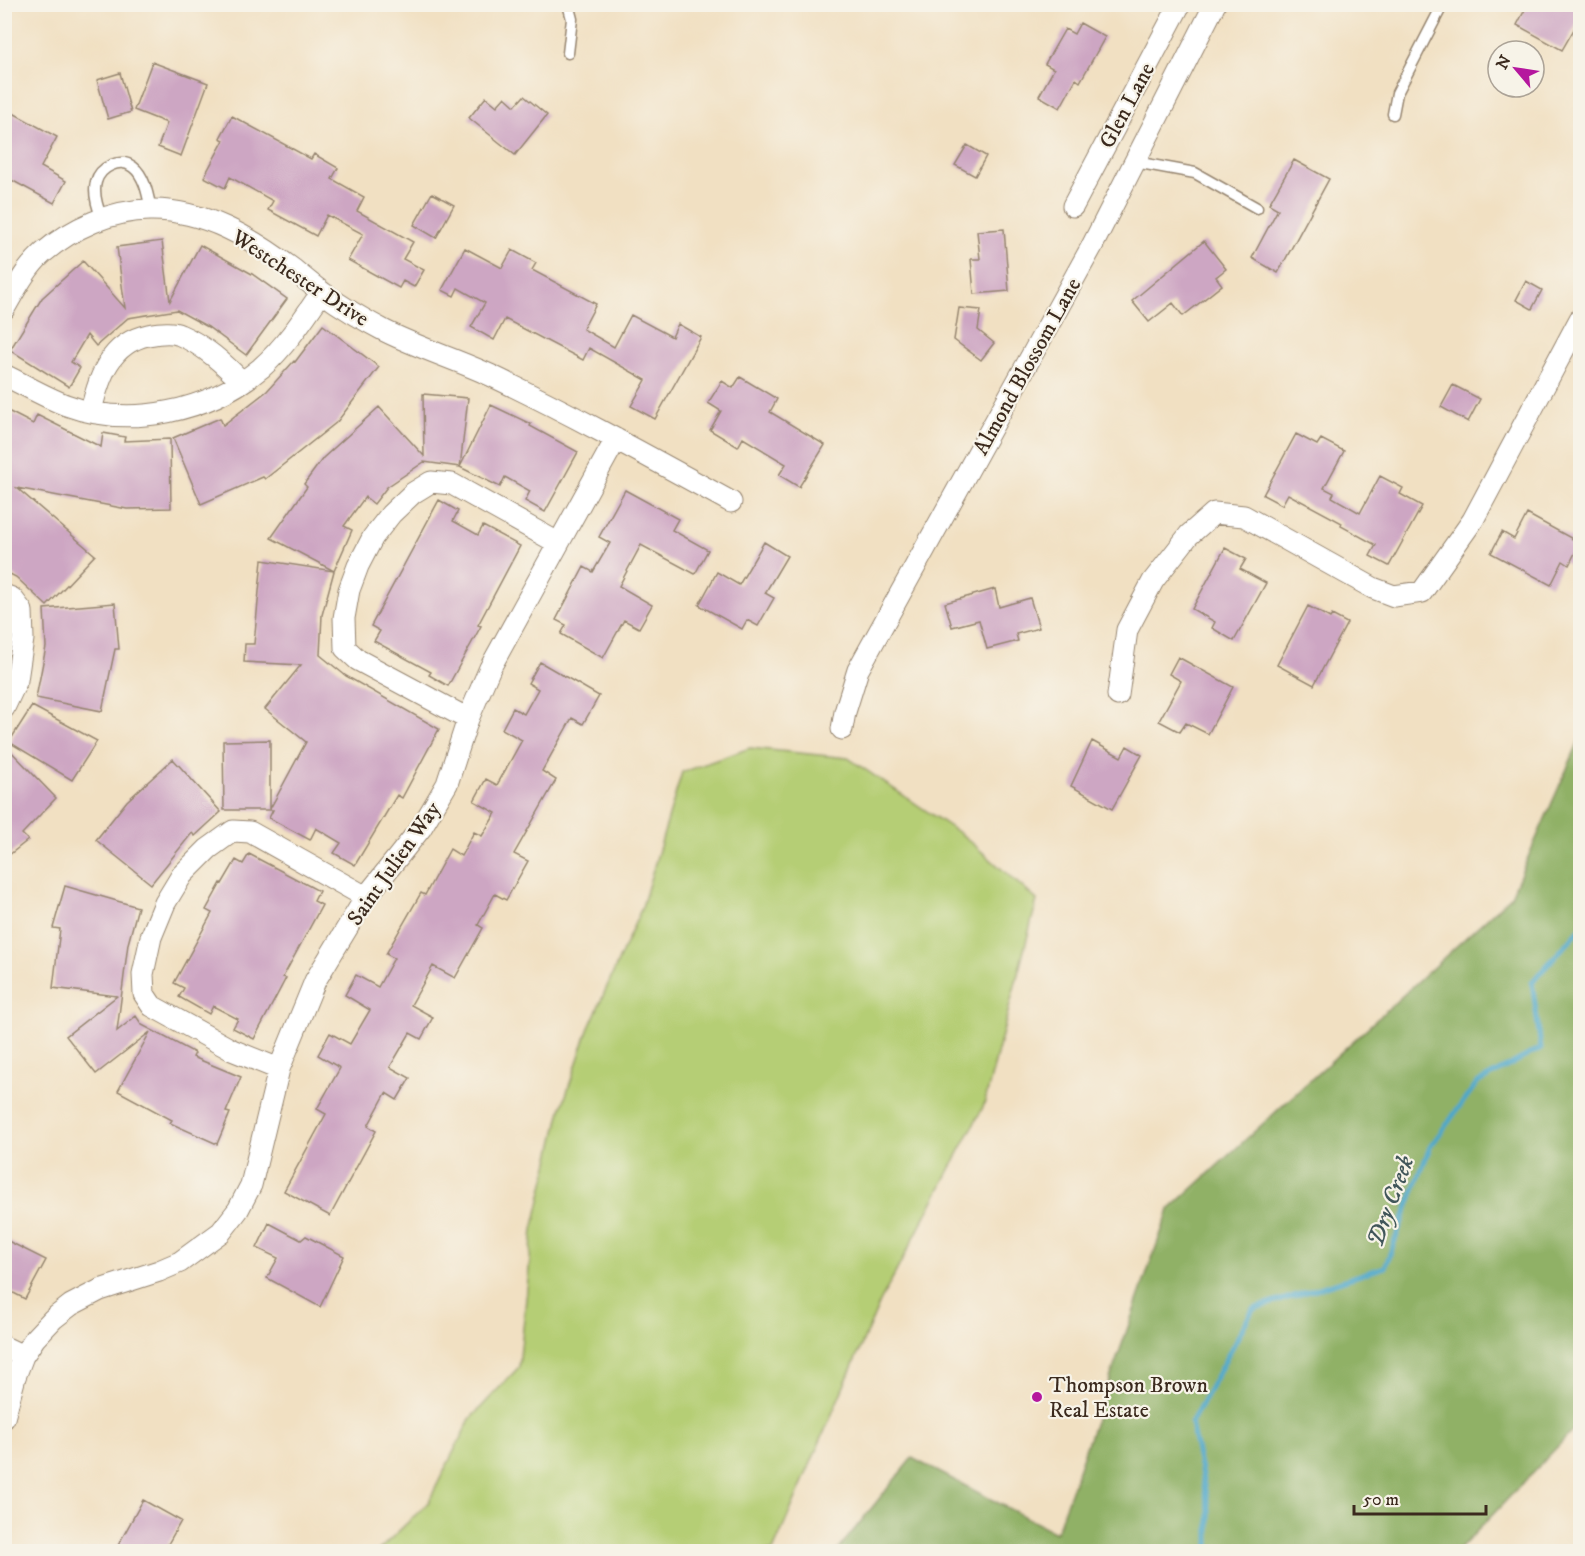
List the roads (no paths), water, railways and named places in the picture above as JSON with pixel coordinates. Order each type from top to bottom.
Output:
[{"type":"street","name":"Glen Lane","points":[[1072,206],[1180,4]]},
{"type":"street","name":"Almond Blossom Lane","points":[[842,729],[858,670],[1091,248],[1215,4]]},
{"type":"street","name":"Westchester Drive","points":[[4,309],[18,284],[42,254],[73,232],[102,219],[127,212],[152,210],[190,214],[229,229],[265,249],[321,293],[386,331],[487,374],[616,439],[731,502]]},
{"type":"street","points":[[4,375],[68,406],[114,415],[140,416],[168,412],[194,405],[242,382],[263,366],[284,343],[321,293]]},
{"type":"street","points":[[1118,695],[1127,630],[1153,581],[1189,535],[1214,513],[1244,516],[1383,592],[1394,596],[1422,592],[1473,520],[1581,319]]},
{"type":"street","points":[[91,411],[105,368],[117,352],[135,338],[158,333],[178,334],[203,348],[242,382]]},
{"type":"street","name":"Saint Julien Way","points":[[14,1352],[35,1338],[70,1305],[100,1290],[159,1271],[195,1253],[221,1232],[238,1210],[251,1185],[279,1069],[315,981],[366,897],[421,828],[447,784],[468,719],[490,668],[616,439]]},
{"type":"street","points":[[468,719],[358,660],[345,648],[344,618],[349,590],[358,566],[373,537],[391,514],[413,493],[431,482],[452,484],[558,543]]},
{"type":"street","points":[[4,595],[12,598],[22,611],[23,639],[16,680],[4,708]]},
{"type":"street","points":[[279,1069],[232,1050],[152,1006],[144,994],[143,974],[151,937],[165,903],[182,875],[208,849],[233,831],[250,832],[366,897]]},
{"type":"street","points":[[4,1418],[15,1377],[14,1352]]},
{"type":"lane","points":[[568,4],[572,19],[568,53]]},
{"type":"lane","points":[[1393,114],[1397,93],[1443,4]]},
{"type":"lane","points":[[1135,162],[1195,173],[1257,208]]},
{"type":"lane","points":[[102,219],[96,194],[96,182],[103,169],[114,164],[123,163],[134,167],[145,184],[152,210]]},
{"type":"waterway","name":"Dry Creek","points":[[1209,1552],[1209,1510],[1191,1423],[1253,1309],[1385,1267],[1430,1147],[1477,1083],[1541,1048],[1532,982],[1580,929]]},
{"type":"place","name":"Thompson Brown Real Estate","points":[[1037,1397]]}]
